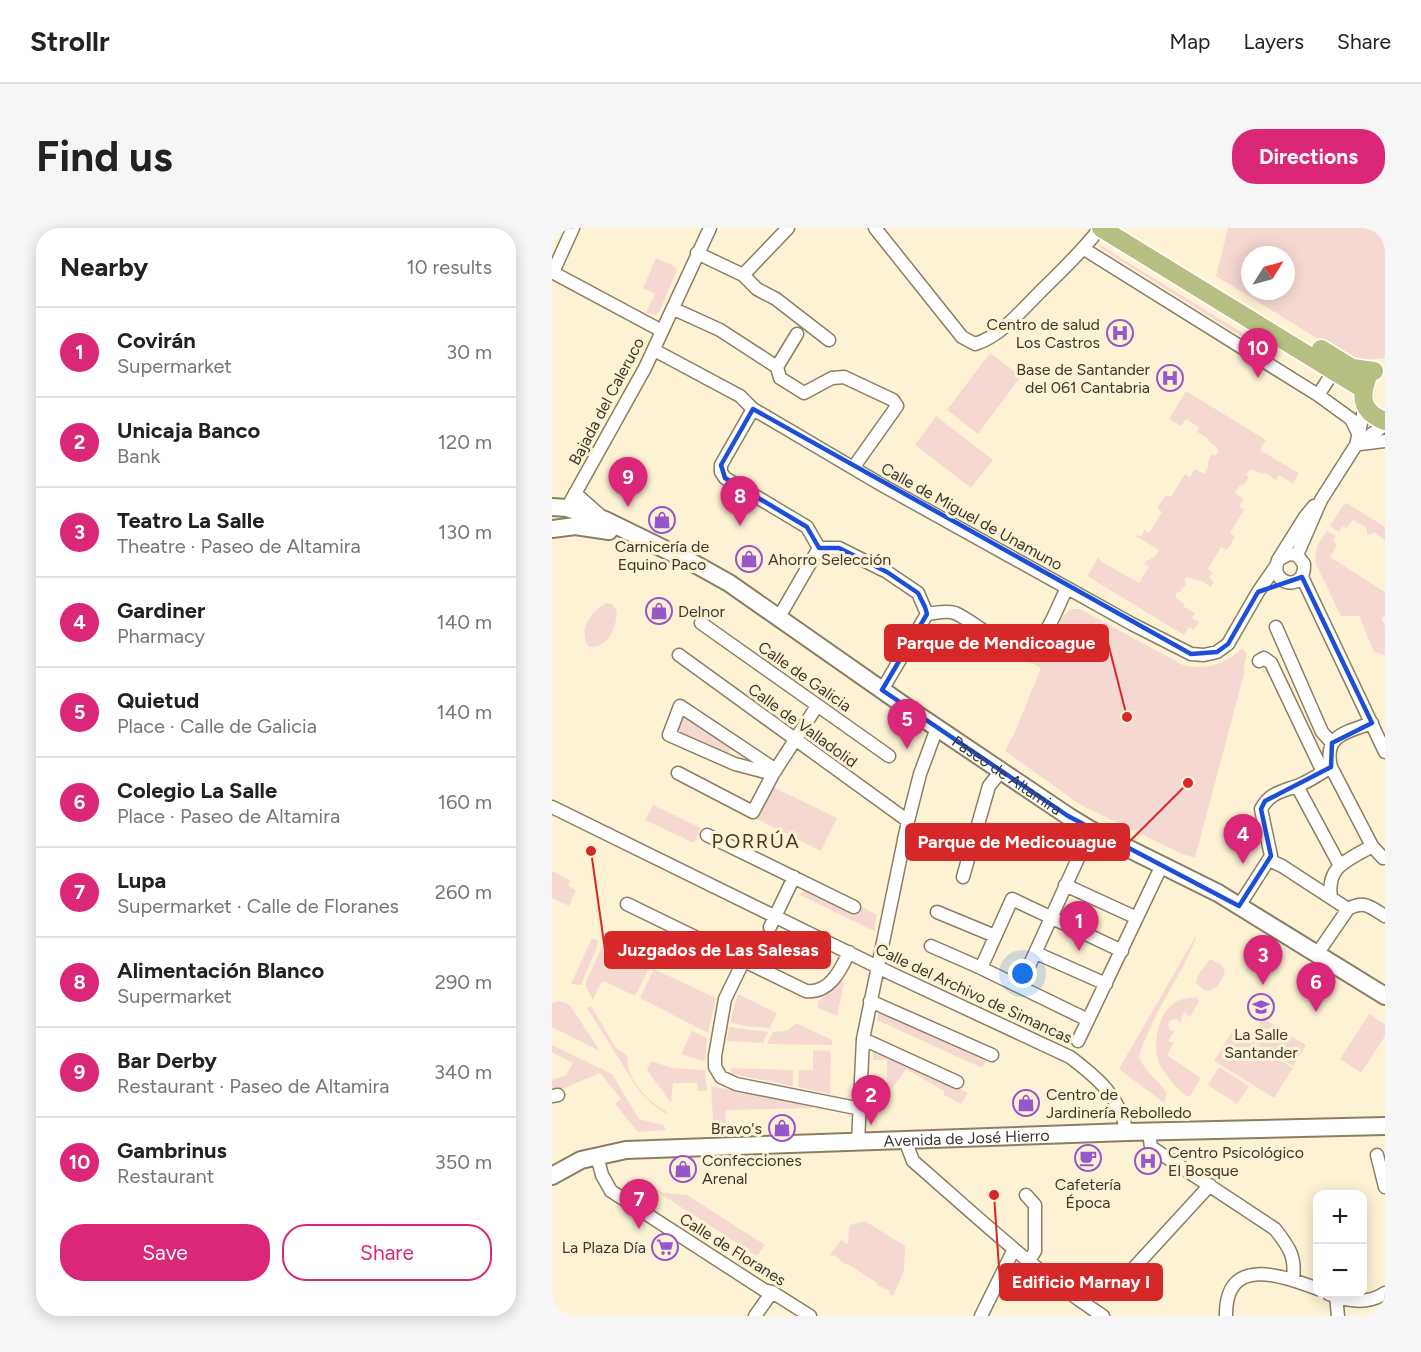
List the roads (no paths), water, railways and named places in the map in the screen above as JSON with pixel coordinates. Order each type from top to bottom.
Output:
[{"type":"main road","points":[[1100,228],[1334,371],[1364,398],[1375,417],[1385,423]]},
{"type":"main road","points":[[1123,228],[1241,302],[1353,368],[1380,369]]},
{"type":"main road","points":[[1364,398],[1367,379],[1380,369]]},
{"type":"main road","points":[[552,518],[565,503]]},
{"type":"main road","name":"Paseo de Altamira","points":[[565,503],[605,520],[729,583],[937,728],[1091,830],[1239,906],[1384,993]]},
{"type":"main road","name":"Paseo de Altamira","points":[[552,529],[575,526],[595,528],[642,539]]},
{"type":"main road","name":"Avenida de José Hierro","points":[[552,1176],[581,1160],[617,1151],[1127,1132],[1385,1126]]},
{"type":"street","points":[[573,228],[552,272],[662,331]]},
{"type":"street","name":"Bajada del Caleruco","points":[[565,503],[654,350],[710,228]]},
{"type":"street","points":[[743,275],[788,228]]},
{"type":"street","points":[[874,228],[962,337],[975,344],[992,336],[1010,321],[1084,249],[1100,228]]},
{"type":"street","points":[[1084,249],[1318,394],[1351,419],[1357,439],[1385,441]]},
{"type":"street","points":[[697,253],[743,275],[757,289],[776,299],[829,340]]},
{"type":"street","points":[[674,309],[720,330],[777,367],[780,378],[804,393],[832,378],[844,377],[893,400],[897,406],[853,468]]},
{"type":"street","points":[[777,367],[797,334]]},
{"type":"street","name":"Calle de Miguel de Unamuno","points":[[654,350],[740,396],[753,409],[853,468],[1067,588],[1191,654],[1204,655],[1217,652],[1228,644],[1305,517],[1320,500]]},
{"type":"street","points":[[1318,394],[1334,371]]},
{"type":"street","name":"Calle de Miguel de Unamuno","points":[[1297,555],[1320,500],[1357,439],[1364,398]]},
{"type":"street","points":[[753,409],[721,465],[721,472],[725,478],[807,527],[819,548]]},
{"type":"street","name":"Calle de Miguel de Unamuno","points":[[1357,439],[1385,423]]},
{"type":"street","points":[[819,548],[839,548],[887,572],[918,593],[927,614]]},
{"type":"street","points":[[778,617],[819,548]]},
{"type":"street","points":[[1285,582],[1277,573],[1277,563],[1283,556],[1297,555],[1304,564],[1302,577],[1383,743]]},
{"type":"street","points":[[1258,592],[1285,582],[1298,581],[1302,577]]},
{"type":"street","points":[[882,690],[927,614],[954,613],[1011,646],[1027,647],[1042,636],[1067,588]]},
{"type":"street","name":"Calle de Galicia","points":[[701,623],[889,756]]},
{"type":"street","points":[[1276,627],[1322,732],[1332,743]]},
{"type":"street","name":"Calle de Valladolid","points":[[679,655],[908,821]]},
{"type":"street","points":[[1258,661],[1263,658],[1271,663],[1327,770],[1377,854],[1385,857]]},
{"type":"street","points":[[680,706],[775,772],[735,764],[669,735],[680,706]]},
{"type":"street","points":[[678,773],[753,812],[775,772],[818,706]]},
{"type":"street","points":[[1327,770],[1328,753],[1332,743],[1341,734],[1372,723]]},
{"type":"street","points":[[858,1142],[863,1039],[870,1001],[908,821],[920,774],[937,728]]},
{"type":"street","points":[[1239,906],[1271,856],[1261,809],[1273,794],[1297,786],[1327,770]]},
{"type":"street","points":[[963,877],[990,786],[1001,771]]},
{"type":"street","points":[[1297,786],[1340,864]]},
{"type":"street","name":"Calle del Archivo de Simancas","points":[[552,807],[773,922],[849,952],[1070,1057],[1091,1073],[1111,1095],[1119,1106],[1127,1132]]},
{"type":"street","points":[[1020,986],[1091,830]]},
{"type":"street","points":[[707,835],[854,907]]},
{"type":"street","points":[[904,840],[950,851]]},
{"type":"street","points":[[1331,898],[1329,885],[1340,864],[1372,846]]},
{"type":"street","points":[[1269,860],[1282,866],[1347,909]]},
{"type":"street","points":[[1078,1041],[1162,865]]},
{"type":"street","points":[[773,922],[794,877]]},
{"type":"street","points":[[1065,885],[1137,918]]},
{"type":"street","points":[[981,968],[1012,899],[1122,951]]},
{"type":"street","points":[[627,903],[806,991],[813,992],[824,988],[849,952]]},
{"type":"street","points":[[1317,954],[1347,909],[1358,904],[1367,905],[1385,916]]},
{"type":"street","points":[[937,912],[995,936]]},
{"type":"street","points":[[931,946],[1088,1020]]},
{"type":"street","points":[[760,950],[749,962],[725,999],[717,1039],[715,1066],[721,1077],[736,1084],[861,1109]]},
{"type":"street","points":[[1036,953],[1106,984]]},
{"type":"street","points":[[870,1001],[992,1055]]},
{"type":"street","points":[[863,1039],[957,1082]]},
{"type":"street","points":[[1149,1132],[1151,1147],[1275,1229],[1294,1259],[1293,1280]]},
{"type":"street","points":[[905,1140],[913,1161],[1029,1262],[1103,1316]]},
{"type":"street","points":[[1377,1155],[1385,1187]]},
{"type":"street","name":"Calle de Floranes","points":[[597,1156],[602,1175],[611,1191],[764,1290],[772,1292],[810,1316]]},
{"type":"street","points":[[1121,1282],[1210,1185]]},
{"type":"street","points":[[1026,1195],[1035,1205],[1035,1251],[1029,1262]]},
{"type":"street","points":[[981,1316],[1014,1249]]},
{"type":"street","points":[[1226,1316],[1231,1290],[1243,1278],[1260,1273],[1293,1280],[1313,1288]]},
{"type":"street","points":[[755,1316],[772,1292]]},
{"type":"street","points":[[1346,1298],[1363,1302],[1377,1299],[1385,1293]]},
{"type":"street","points":[[1334,1298],[1338,1316]]},
{"type":"tunnel","points":[[760,950],[770,927]]},
{"type":"place","name":"Centro de salud Los Castros","points":[[1120,333]]},
{"type":"place","name":"Base de Santander del 061 Cantabria","points":[[1170,378]]},
{"type":"place","name":"Gambrinus","points":[[1258,378]]},
{"type":"place","name":"Bar Derby","points":[[628,507]]},
{"type":"place","name":"Carnicería de Equino Paco","points":[[662,520]]},
{"type":"place","name":"Alimentación Blanco","points":[[740,526]]},
{"type":"place","name":"Ahorro Selección","points":[[749,559]]},
{"type":"place","name":"Delnor","points":[[659,611]]},
{"type":"place","name":"Parque de Mendicoague","points":[[1127,717]]},
{"type":"place","name":"Quietud","points":[[907,749]]},
{"type":"place","name":"Parque de Medicouague","points":[[1188,783]]},
{"type":"place","name":"Juzgados de Las Salesas","points":[[591,851]]},
{"type":"place","name":"Gardiner","points":[[1243,864]]},
{"type":"place","name":"Covirán","points":[[1079,951]]},
{"type":"place","name":"Teatro La Salle","points":[[1263,985]]},
{"type":"place","name":"La Salle Santander","points":[[1261,1007]]},
{"type":"place","name":"Colegio La Salle","points":[[1316,1012]]},
{"type":"place","name":"Centro de Jardinería Rebolledo","points":[[1026,1103]]},
{"type":"place","name":"Unicaja Banco","points":[[871,1125]]},
{"type":"place","name":"Bravo's","points":[[782,1128]]},
{"type":"place","name":"Cafetería Época","points":[[1088,1158]]},
{"type":"place","name":"Centro Psicológico El Bosque","points":[[1148,1161]]},
{"type":"place","name":"Confecciones Arenal","points":[[683,1169]]},
{"type":"place","name":"Edificio Marnay I","points":[[994,1195]]},
{"type":"place","name":"Lupa","points":[[639,1229]]},
{"type":"place","name":"La Plaza Día","points":[[665,1247]]},
{"type":"district","name":"PORRÚA","points":[[756,841]]}]
